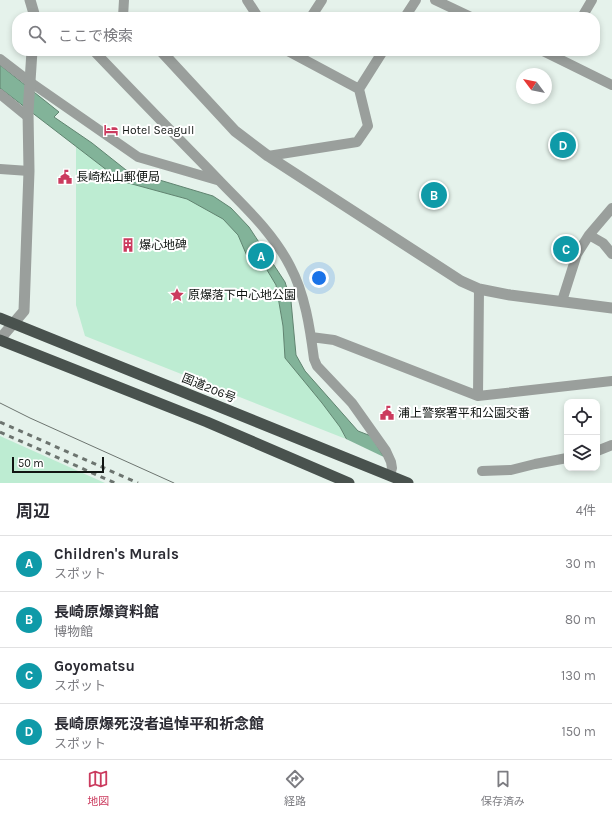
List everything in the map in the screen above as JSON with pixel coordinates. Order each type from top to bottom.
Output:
[{"type":"highway","name":"国道206号","points":[[0,318],[408,483]]},
{"type":"highway","points":[[0,339],[207,422],[349,483]]},
{"type":"street","points":[[30,0],[34,12]]},
{"type":"street","points":[[124,12],[125,0]]},
{"type":"street","points":[[247,0],[255,12]]},
{"type":"street","points":[[314,12],[322,0]]},
{"type":"street","points":[[408,12],[416,0]]},
{"type":"street","points":[[435,0],[460,12]]},
{"type":"street","points":[[585,12],[592,0]]},
{"type":"street","points":[[0,339],[24,310],[29,171],[28,115],[32,56]]},
{"type":"street","points":[[99,56],[246,207],[267,231],[290,265],[298,282],[304,303],[314,359],[317,366],[352,403],[386,451],[391,462],[392,468],[390,475]]},
{"type":"street","points":[[166,56],[235,130],[268,156],[461,282],[479,289],[510,295],[612,308]]},
{"type":"street","points":[[298,56],[359,89]]},
{"type":"street","points":[[268,156],[357,142],[368,126],[359,89],[380,56]]},
{"type":"street","points":[[563,56],[612,85]]},
{"type":"street","points":[[0,59],[30,84],[138,157],[219,181]]},
{"type":"street","points":[[0,94],[28,115]]},
{"type":"street","points":[[0,169],[29,171]]},
{"type":"street","points":[[562,301],[577,254],[589,234],[612,208]]},
{"type":"street","points":[[589,234],[603,243],[612,254]]},
{"type":"street","points":[[478,396],[479,289]]},
{"type":"street","points":[[311,337],[334,340],[478,396],[612,381]]},
{"type":"street","points":[[600,450],[612,445]]},
{"type":"street","points":[[482,471],[511,470],[564,459]]},
{"type":"shaded area","points":[[0,65],[59,112],[54,117],[92,143],[126,170],[213,196],[231,208],[249,227],[285,282],[291,301],[296,355],[305,371],[358,431],[371,436],[400,483],[370,483],[340,427],[285,358],[283,326],[276,285],[264,265],[247,256],[238,235],[223,219],[187,199],[121,181],[0,88]]},
{"type":"shaded area","name":"原爆落下中心地公園","points":[[76,146],[121,181],[187,199],[223,219],[238,235],[247,255],[264,265],[276,285],[283,326],[285,358],[322,403],[340,427],[346,439],[85,336],[76,305]]},
{"type":"shaded area","points":[[0,436],[105,483],[0,483]]},
{"type":"pier","points":[[344,438],[388,459],[402,483],[368,483]]},
{"type":"tram line","points":[[0,403],[174,483]]},
{"type":"railway","points":[[0,422],[138,483]]},
{"type":"railway","points":[[0,432],[115,483]]},
{"type":"place","name":"Hotel Seagull","points":[[111,130]]},
{"type":"place","name":"長崎原爆死没者追悼平和祈念館","points":[[563,145]]},
{"type":"place","name":"長崎松山郵便局","points":[[65,177]]},
{"type":"place","name":"長崎原爆資料館","points":[[434,195]]},
{"type":"place","name":"爆心地碑","points":[[128,245]]},
{"type":"place","name":"Goyomatsu","points":[[566,249]]},
{"type":"place","name":"Children's Murals","points":[[261,256]]},
{"type":"place","name":"原爆落下中心地公園","points":[[177,295]]},
{"type":"place","name":"浦上警察署平和公園交番","points":[[387,413]]}]
